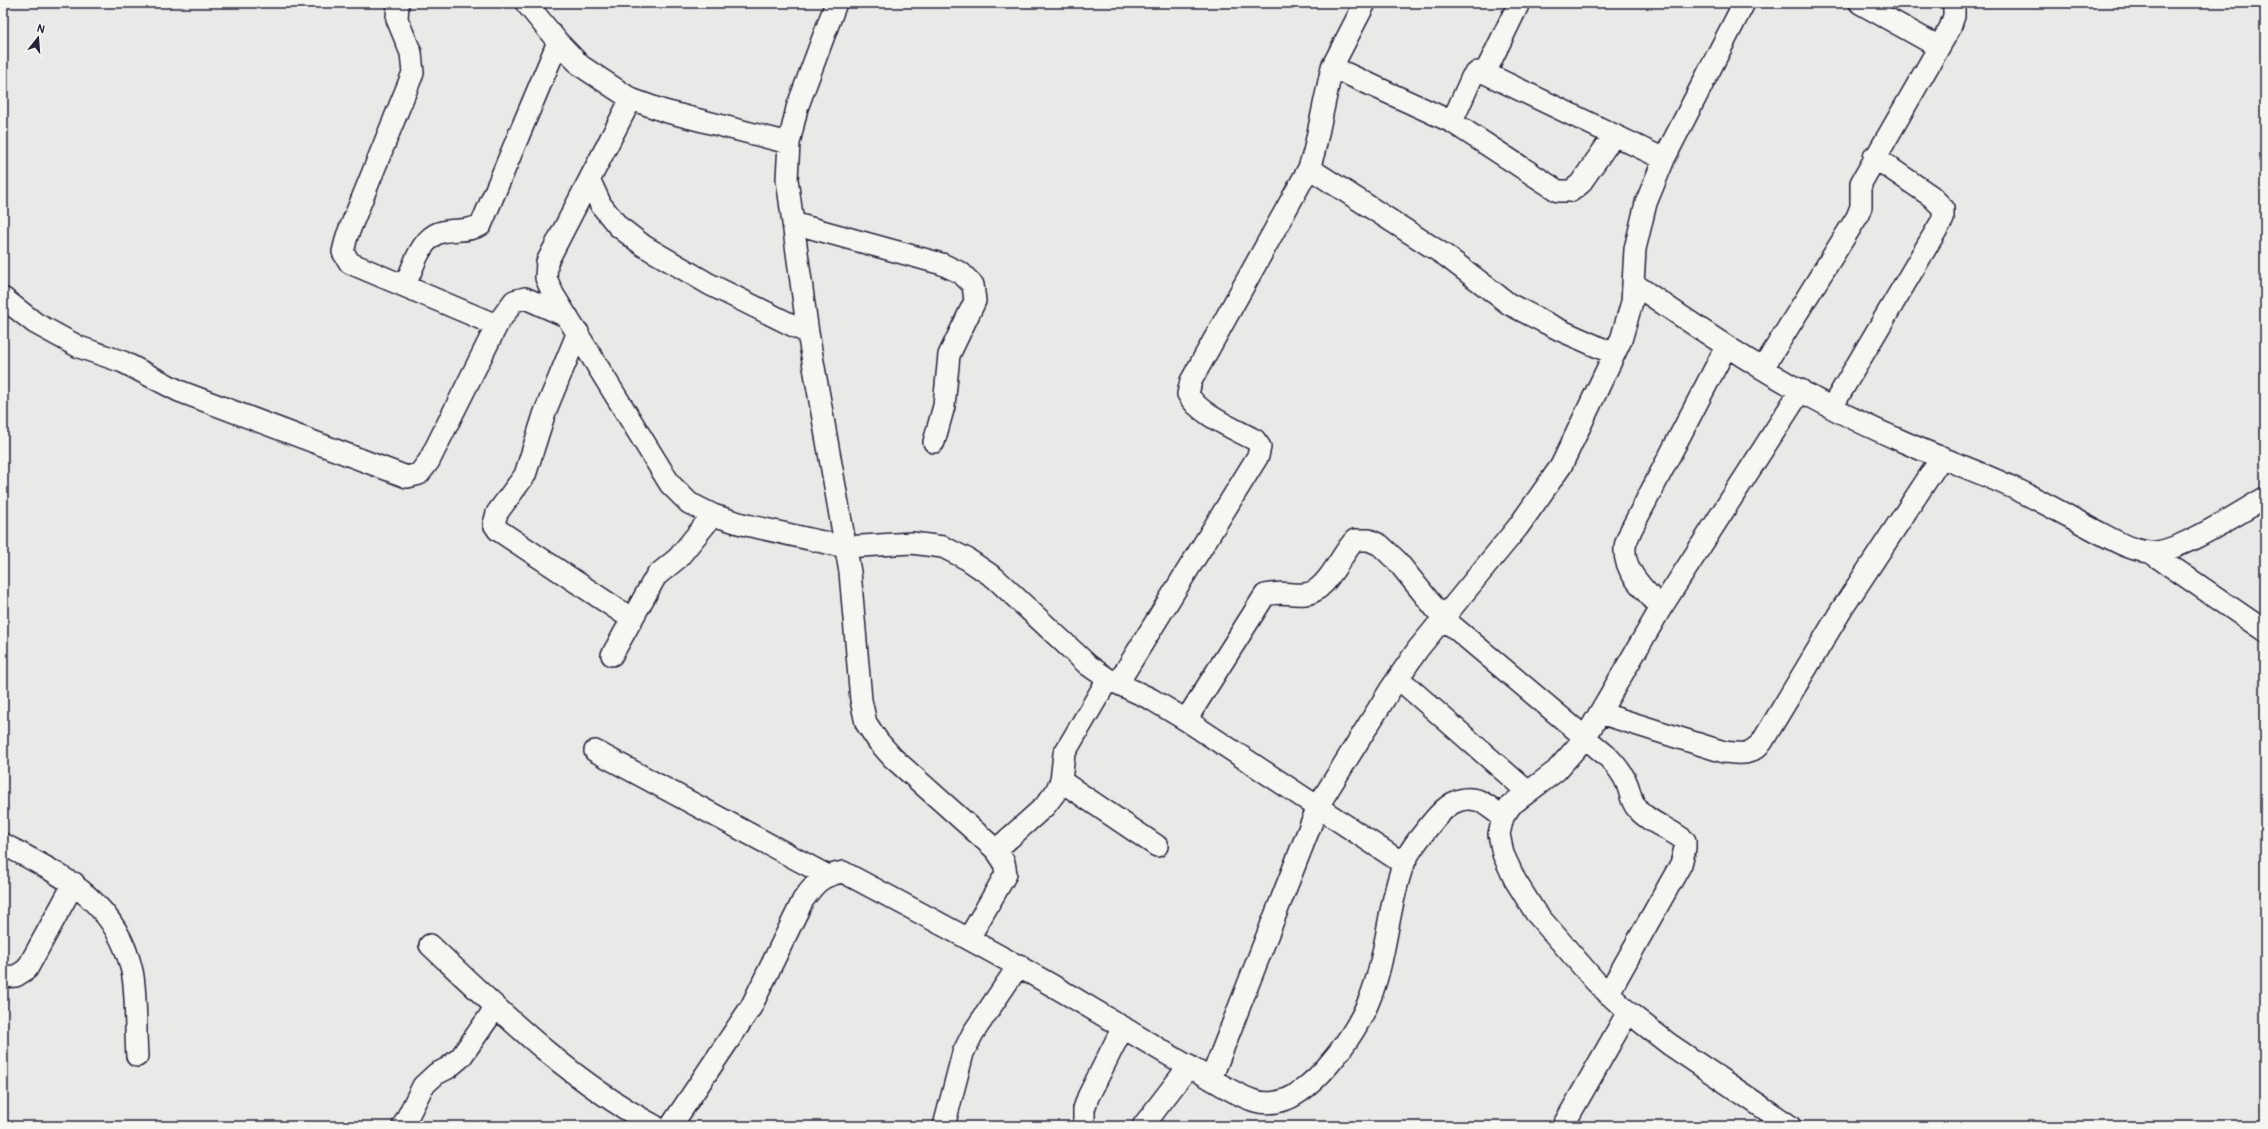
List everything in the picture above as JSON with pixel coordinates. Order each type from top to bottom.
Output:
[{"type":"street","points":[[398,3],[397,19],[411,53],[414,73],[347,236],[343,252],[350,263],[489,322],[498,323]]},
{"type":"street","points":[[526,3],[558,42],[581,66],[631,99],[664,111],[789,143]]},
{"type":"street","points":[[836,3],[798,108],[789,143],[788,179],[808,333],[850,572],[861,700],[866,723],[878,741],[893,758],[996,850],[1004,862],[1006,874],[969,938]]},
{"type":"street","points":[[996,850],[1046,806],[1061,781],[1064,754],[1113,681],[1258,456],[1260,447],[1255,440],[1202,410],[1193,403],[1188,394],[1191,381],[1309,168],[1314,152],[1332,66],[1365,3]]},
{"type":"street","points":[[1485,72],[1519,3]]},
{"type":"street","points":[[1211,1079],[1318,806],[1398,678],[1443,618],[1518,527],[1561,466],[1614,354],[1628,319],[1633,283],[1635,249],[1639,227],[1664,159],[1744,3]]},
{"type":"street","points":[[1860,3],[1939,47]]},
{"type":"street","points":[[1763,368],[1857,217],[1861,207],[1861,183],[1874,157],[1950,28],[1954,16],[1954,3]]},
{"type":"street","points":[[405,286],[429,239],[440,232],[461,231],[481,225],[558,42]]},
{"type":"street","points":[[1332,66],[1452,122],[1558,191],[1571,191],[1580,184],[1614,134]]},
{"type":"street","points":[[1452,122],[1472,77],[1478,72],[1485,72],[1664,159]]},
{"type":"street","points":[[631,99],[548,262],[546,278],[553,294],[574,325],[670,484],[689,503],[713,515],[742,524],[845,547],[912,543],[943,547],[967,559],[995,578],[1088,665],[1113,681],[1151,699],[1186,720],[1404,864]]},
{"type":"street","points":[[1832,407],[1943,219],[1943,208],[1931,196],[1874,157]]},
{"type":"street","points":[[1309,168],[1446,256],[1509,304],[1560,330],[1614,354]]},
{"type":"street","points":[[590,181],[601,205],[618,226],[644,246],[709,284],[808,333]]},
{"type":"street","points":[[793,223],[942,264],[961,273],[973,285],[976,301],[949,355],[944,406],[934,442]]},
{"type":"street","points":[[1633,283],[1726,347],[1832,407],[1894,438],[2020,491],[2126,546],[2150,552],[2164,551],[2190,540],[2265,498]]},
{"type":"street","points":[[3,298],[35,323],[79,347],[123,362],[179,391],[407,477],[419,474],[429,461],[498,323],[514,301],[525,298],[574,325]]},
{"type":"street","points":[[574,325],[525,475],[497,513],[494,524],[498,530],[632,619]]},
{"type":"street","points":[[1662,608],[1633,576],[1626,561],[1625,548],[1631,530],[1726,347]]},
{"type":"street","points":[[1790,1126],[1669,1044],[1628,1012],[1608,994],[1535,912],[1515,880],[1504,854],[1499,834],[1503,817],[1511,805],[1556,771],[1585,738],[1662,608],[1801,390]]},
{"type":"street","points":[[1600,713],[1724,752],[1740,754],[1753,751],[1762,742],[1842,608],[1942,457]]},
{"type":"street","points":[[612,655],[656,576],[678,558],[713,515]]},
{"type":"street","points":[[1186,720],[1265,595],[1278,592],[1305,594],[1316,591],[1326,580],[1355,540],[1369,540],[1380,545],[1397,561],[1443,618],[1618,767],[1627,782],[1635,806],[1645,816],[1674,831],[1685,841],[1681,864],[1608,994]]},
{"type":"street","points":[[2150,552],[2265,631]]},
{"type":"street","points":[[1398,678],[1528,792]]},
{"type":"street","points":[[595,751],[826,875]]},
{"type":"street","points":[[1061,781],[1157,846]]},
{"type":"street","points":[[671,1126],[752,1008],[803,900],[814,885],[826,875],[843,872],[1019,965],[1211,1079],[1257,1102],[1276,1102],[1294,1096],[1315,1080],[1355,1027],[1368,1002],[1379,968],[1404,864],[1414,845],[1443,810],[1453,802],[1464,798],[1478,800],[1503,817]]},
{"type":"street","points":[[3,844],[74,883],[102,909],[120,936],[132,971],[137,1056]]},
{"type":"street","points":[[3,977],[16,976],[27,969],[74,883]]},
{"type":"street","points":[[430,945],[554,1059],[614,1102],[655,1126]]},
{"type":"street","points":[[944,1126],[963,1053],[973,1033],[1019,965]]},
{"type":"street","points":[[403,1126],[423,1086],[436,1074],[448,1068],[461,1057],[496,1007]]},
{"type":"street","points":[[1564,1126],[1628,1012]]},
{"type":"street","points":[[1084,1126],[1084,1109],[1088,1097],[1123,1027]]},
{"type":"street","points":[[1143,1126],[1189,1066]]}]
